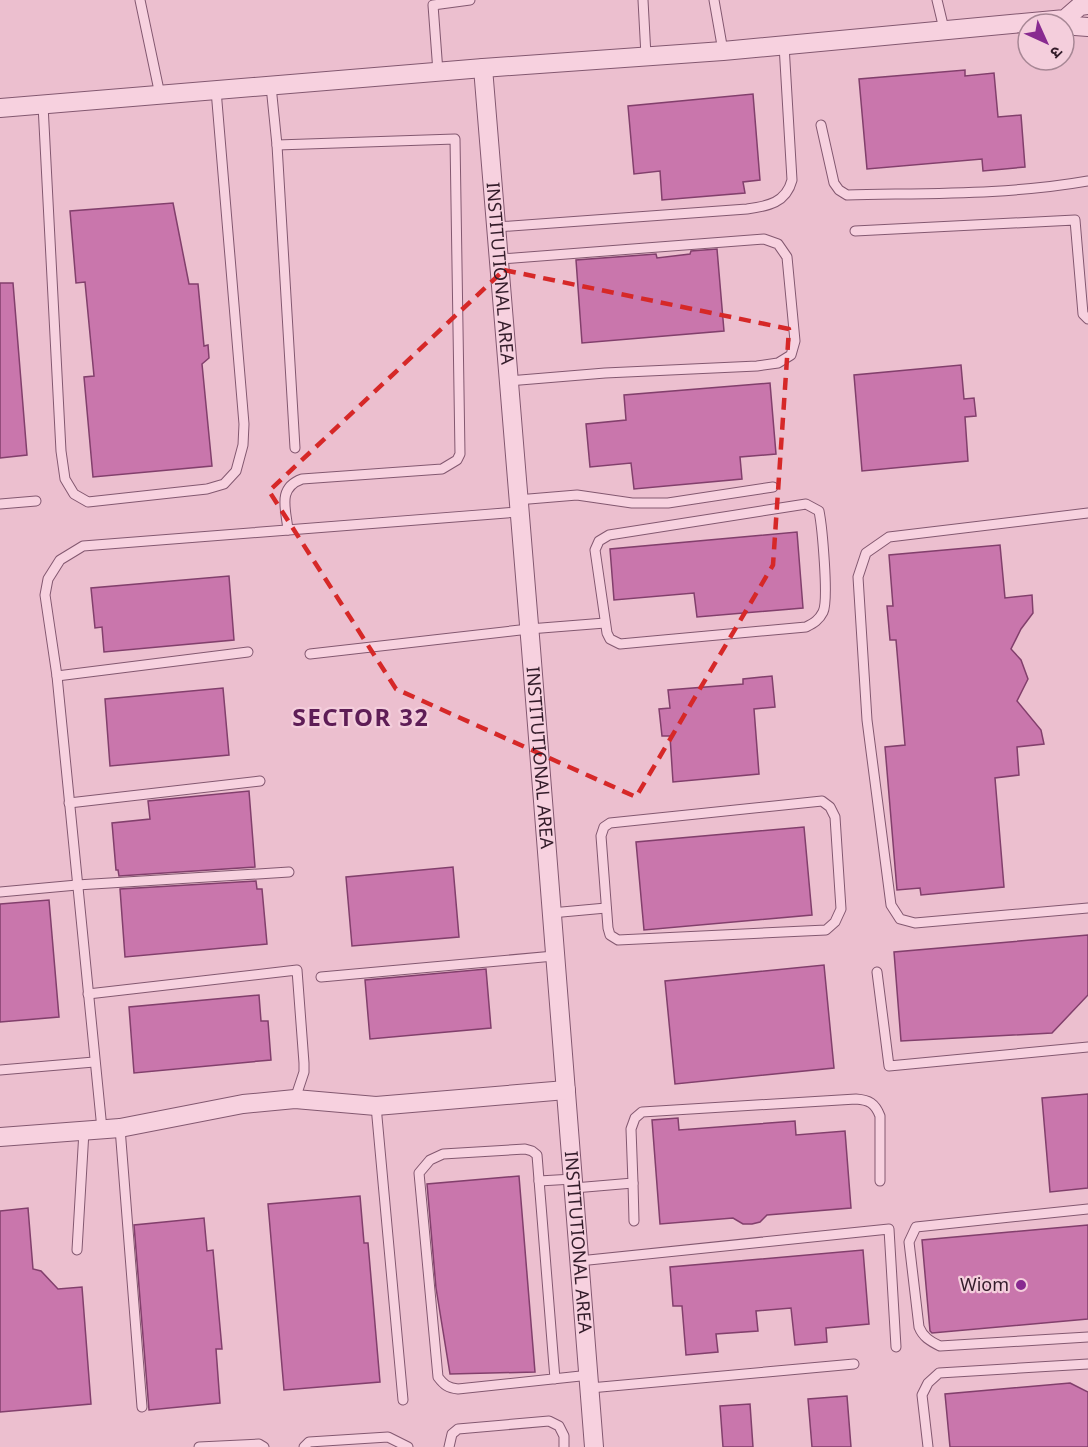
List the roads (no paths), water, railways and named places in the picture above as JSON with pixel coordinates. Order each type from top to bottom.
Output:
[{"type":"street","points":[[1073,12],[1080,6],[1088,5]]},
{"type":"street","points":[[0,108],[483,68],[723,51],[1016,23]]},
{"type":"street","name":"INSTITUTIONAL AREA","points":[[483,68],[594,1447]]},
{"type":"street","points":[[0,1137],[120,1128],[243,1104],[295,1099],[376,1106],[566,1090]]},
{"type":"lane","points":[[140,0],[160,95]]},
{"type":"lane","points":[[438,72],[433,2],[470,0]]},
{"type":"lane","points":[[643,0],[646,56]]},
{"type":"lane","points":[[714,0],[723,51]]},
{"type":"lane","points":[[937,0],[944,29]]},
{"type":"lane","points":[[497,227],[747,209],[770,206],[782,199],[790,189],[792,180],[784,45]]},
{"type":"lane","points":[[271,86],[277,145],[295,448]]},
{"type":"lane","points":[[43,105],[61,451],[65,479],[74,494],[88,502],[115,500],[207,489],[224,484],[236,471],[243,445],[244,424],[216,90]]},
{"type":"lane","points":[[821,125],[834,183],[847,195],[1000,191],[1088,181]]},
{"type":"lane","points":[[277,145],[455,139],[460,454],[457,460],[442,469],[302,479],[292,483],[286,489],[285,496],[288,530]]},
{"type":"lane","points":[[855,231],[1075,220],[1083,314],[1088,319]]},
{"type":"lane","points":[[500,259],[764,239],[778,244],[787,257],[795,341],[791,355],[778,363],[757,366],[605,373],[508,381]]},
{"type":"lane","points":[[77,1250],[93,1130],[94,1062],[57,676],[45,595],[48,579],[60,560],[83,546],[288,530],[518,506],[577,495],[632,504],[668,503],[773,487]]},
{"type":"lane","points":[[0,504],[36,501]]},
{"type":"lane","points":[[806,504],[819,511],[823,529],[825,609],[818,620],[806,627],[620,644],[610,639],[605,622],[595,550],[599,541],[609,535],[806,504]]},
{"type":"lane","points":[[1088,513],[889,537],[867,553],[858,577],[867,720],[891,905],[900,919],[915,923],[1088,908]]},
{"type":"lane","points":[[310,654],[605,622]]},
{"type":"lane","points":[[57,676],[248,652]]},
{"type":"lane","points":[[69,803],[260,781]]},
{"type":"lane","points":[[822,801],[830,807],[835,817],[841,909],[835,922],[826,930],[618,940],[610,935],[606,908],[601,836],[604,827],[610,823],[822,801]]},
{"type":"lane","points":[[0,892],[289,872]]},
{"type":"lane","points":[[551,913],[606,908]]},
{"type":"lane","points":[[321,977],[554,956]]},
{"type":"lane","points":[[88,994],[297,970],[304,1072],[295,1099]]},
{"type":"lane","points":[[877,972],[889,1066],[1088,1047]]},
{"type":"lane","points":[[0,1070],[94,1062]]},
{"type":"lane","points":[[634,1221],[631,1129],[635,1118],[642,1112],[868,1100],[876,1106],[880,1116],[880,1181]]},
{"type":"lane","points":[[376,1106],[403,1400]]},
{"type":"lane","points":[[120,1128],[142,1407]]},
{"type":"lane","points":[[555,1379],[537,1155],[525,1149],[443,1154],[430,1160],[419,1173],[438,1377],[444,1385],[451,1389],[555,1379],[590,1382],[854,1364]]},
{"type":"lane","points":[[539,1181],[633,1184]]},
{"type":"lane","points":[[1088,1209],[916,1227],[909,1242],[919,1327],[922,1336],[940,1346],[1088,1337]]},
{"type":"lane","points":[[579,1261],[889,1229],[896,1347]]},
{"type":"lane","points":[[928,1447],[922,1395],[928,1383],[939,1373],[1088,1364]]},
{"type":"lane","points":[[449,1447],[452,1434],[458,1429],[549,1421],[560,1426],[564,1436],[564,1447]]},
{"type":"lane","points":[[304,1447],[309,1442],[388,1437],[408,1447]]},
{"type":"lane","points":[[199,1447],[259,1444],[264,1447]]},
{"type":"place","name":"Wiom","points":[[1021,1285]]},
{"type":"district","name":"SECTOR 32","points":[[361,718]]}]
